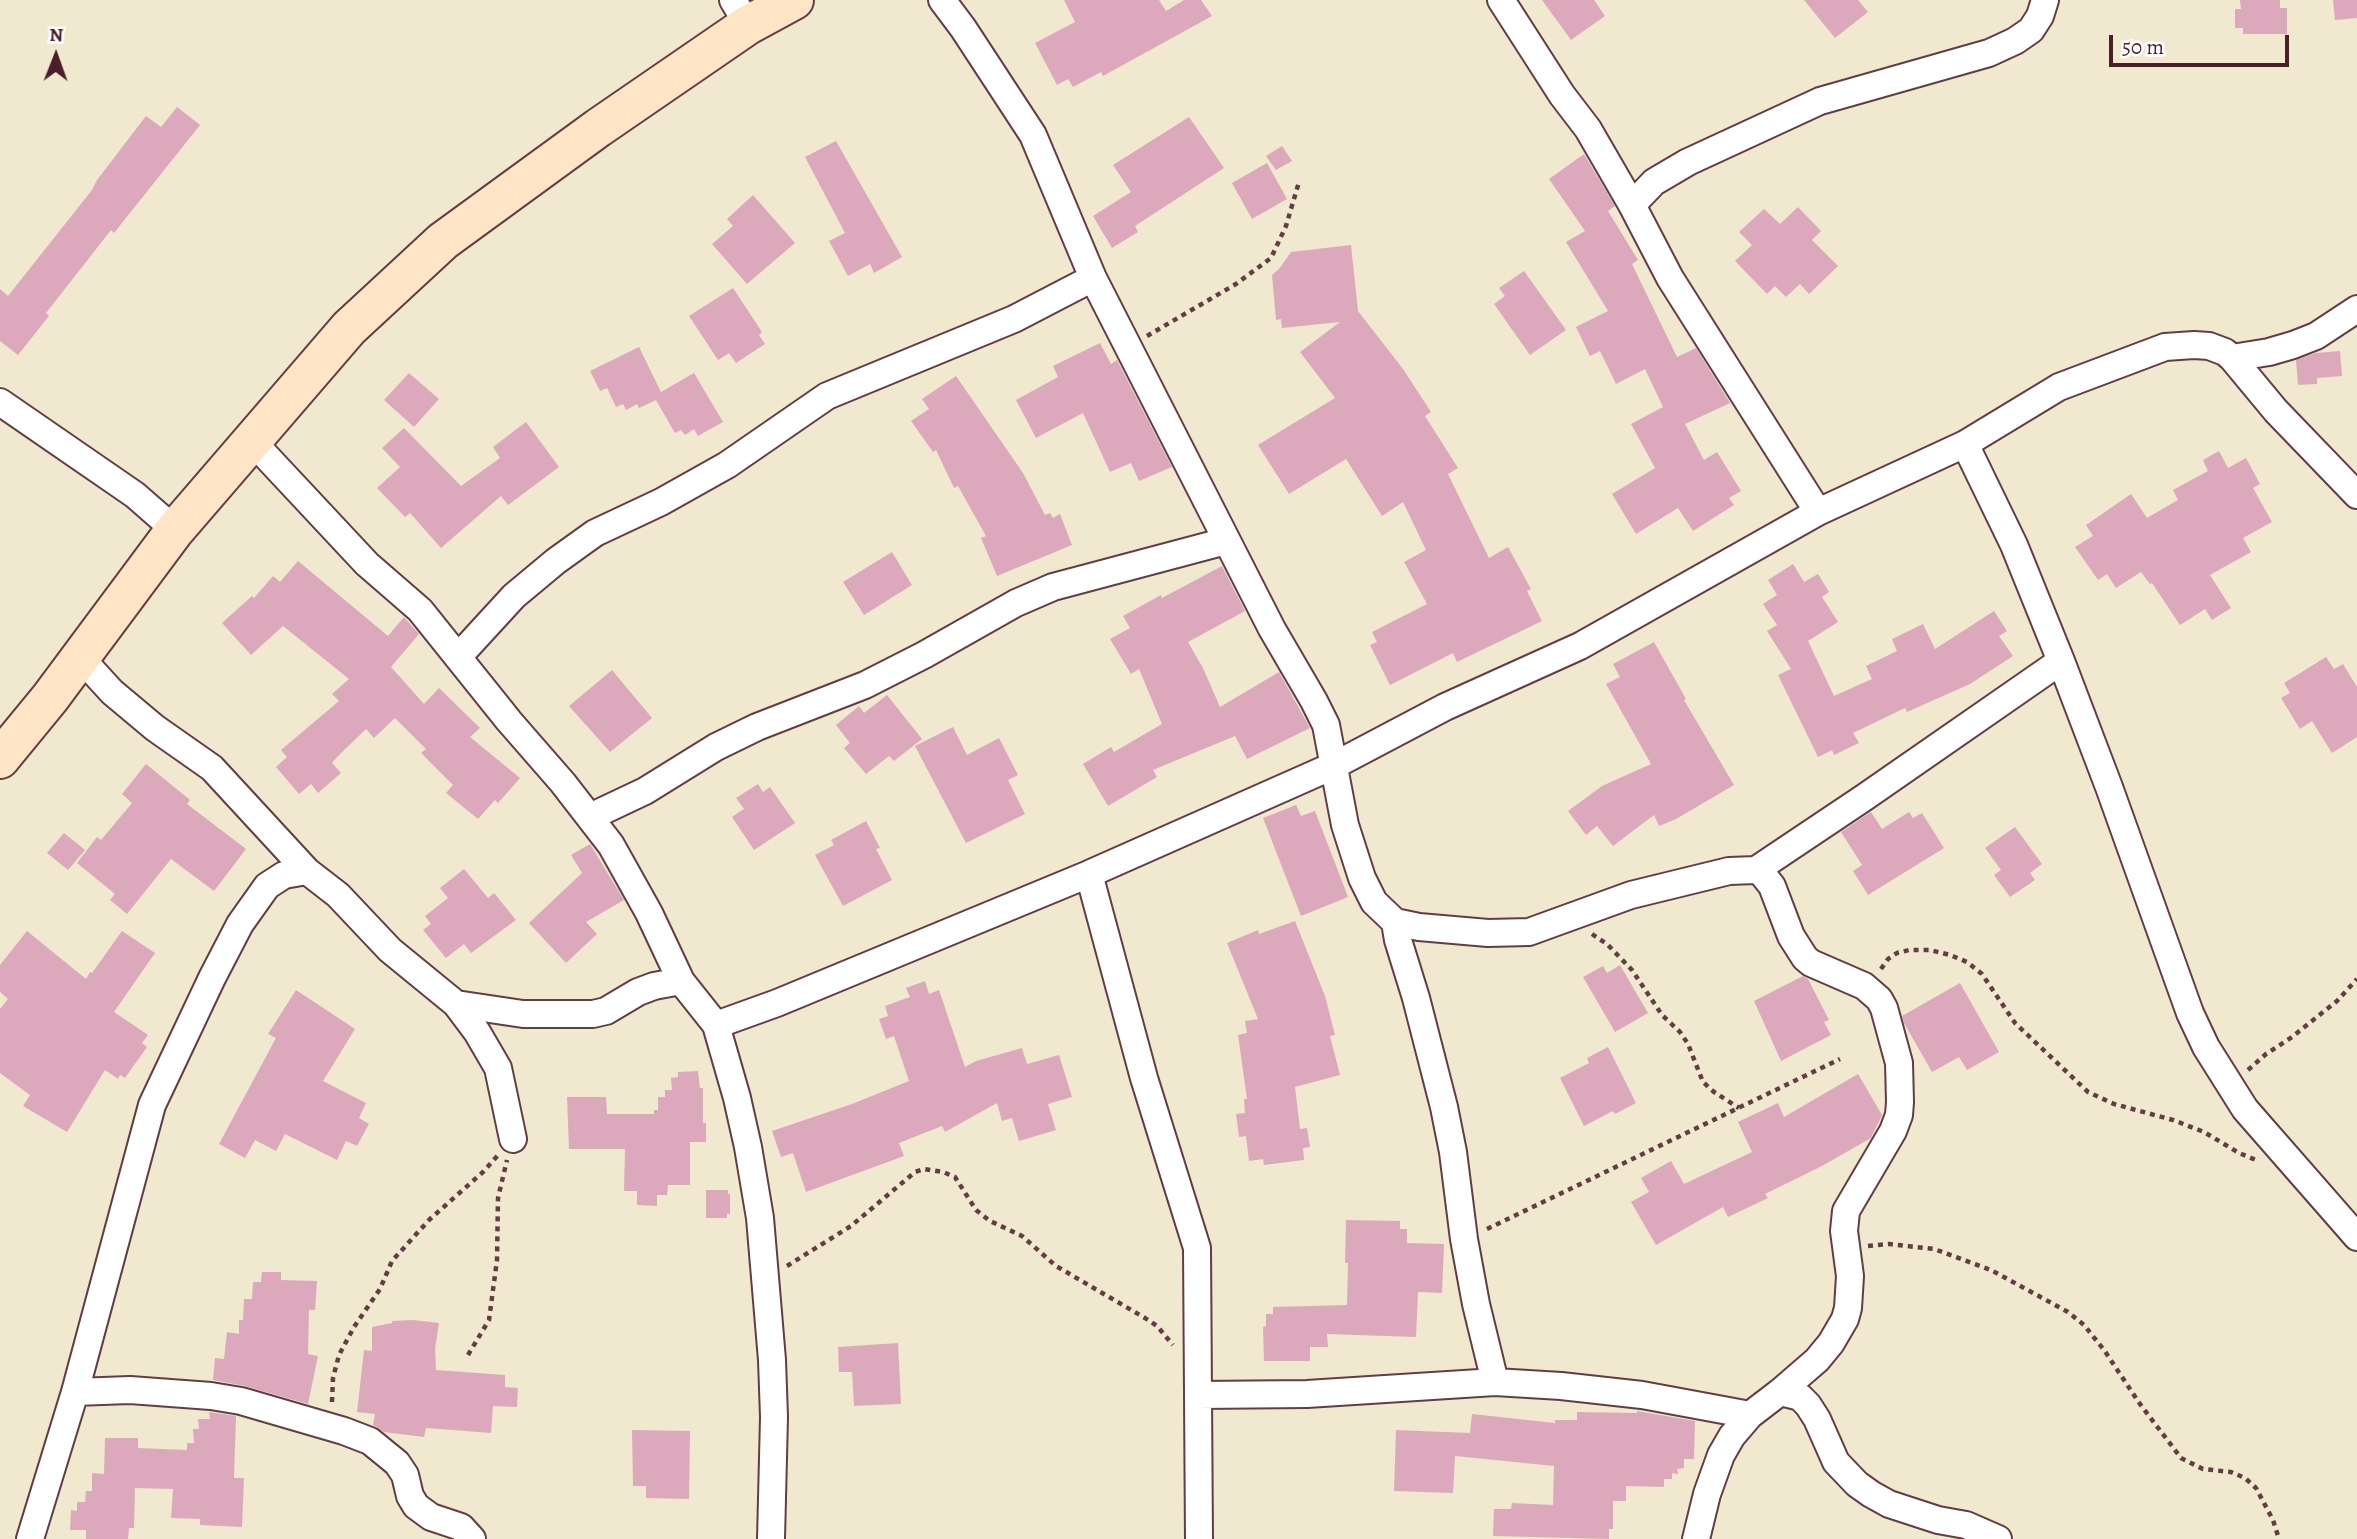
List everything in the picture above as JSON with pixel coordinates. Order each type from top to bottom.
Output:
[{"type":"main road","points":[[2,750],[50,698],[175,530],[349,328],[443,242],[598,128],[741,12],[794,0]]},
{"type":"street","points":[[942,0],[963,27],[1033,135],[1093,278],[1226,541],[1326,725],[1345,825],[1362,878],[1374,902],[1395,922],[1450,930],[1520,933],[1537,930],[1631,895],[1729,871],[1756,870],[1760,871],[1772,886],[1791,936],[1805,958],[1864,986],[1884,1007],[1899,1063],[1900,1102],[1893,1131],[1846,1211],[1844,1231],[1849,1295],[1845,1319],[1817,1360],[1750,1415],[1732,1436],[1721,1455],[1707,1494],[1696,1539]]},
{"type":"street","points":[[1501,0],[1562,95],[1588,129],[1670,278],[1818,512]]},
{"type":"street","points":[[1632,205],[1654,182],[1688,162],[1820,101],[1989,53],[2015,41],[2031,30],[2040,16],[2045,0]]},
{"type":"street","points":[[458,657],[514,596],[595,533],[661,502],[727,465],[827,396],[1014,319],[1093,278]]},
{"type":"street","points":[[2232,358],[2269,352],[2316,336],[2357,309]]},
{"type":"street","points":[[716,1026],[1089,874],[1335,765],[1445,707],[1580,646],[1818,512],[1965,444],[2059,387],[2165,347],[2209,346],[2232,358],[2276,411],[2357,495]]},
{"type":"street","points":[[0,402],[135,495],[175,530]]},
{"type":"street","points":[[251,440],[367,564],[419,610],[590,817],[611,845],[643,902],[681,981],[716,1026],[737,1098],[760,1218],[772,1360],[772,1539]]},
{"type":"street","points":[[1965,444],[2014,545],[2061,661],[2190,1013],[2206,1047],[2267,1137],[2357,1237]]},
{"type":"street","points":[[590,817],[645,791],[716,747],[757,726],[865,685],[1016,603],[1053,587],[1226,541]]},
{"type":"street","points":[[80,657],[111,692],[155,728],[212,768],[307,872],[338,895],[390,950],[456,1004],[477,1032],[498,1068],[513,1139]]},
{"type":"street","points":[[1756,870],[2061,661]]},
{"type":"street","points":[[30,1539],[75,1392],[152,1105],[240,924],[267,886],[284,875],[307,872]]},
{"type":"street","points":[[1089,874],[1144,1078],[1197,1248],[1199,1539]]},
{"type":"street","points":[[1395,922],[1444,1107],[1476,1304],[1495,1382]]},
{"type":"street","points":[[456,1004],[523,1014],[593,1014],[606,1011],[654,986],[681,981]]},
{"type":"street","points":[[1197,1388],[1307,1394],[1495,1382],[1642,1395],[1750,1415]]},
{"type":"street","points":[[75,1392],[130,1390],[211,1396],[241,1401],[344,1431],[370,1441],[397,1463],[405,1475],[410,1496],[416,1506],[431,1517],[461,1527],[472,1539]]},
{"type":"street","points":[[1780,1392],[1800,1397],[1808,1405],[1836,1461],[1857,1484],[1871,1494],[1889,1504],[1938,1520],[1966,1525],[1998,1539]]},
{"type":"path","points":[[1128,346],[1236,284],[1271,258],[1286,226],[1299,182]]},
{"type":"path","points":[[1568,918],[1607,944],[1632,970],[1662,1015],[1688,1044],[1703,1082],[1739,1108]]},
{"type":"path","points":[[1872,993],[1882,966],[1897,953],[1930,950],[1967,962],[1982,974],[2015,1023],[2088,1093],[2114,1104],[2173,1120],[2204,1132],[2262,1163]]},
{"type":"path","points":[[2230,1086],[2266,1054],[2337,1001],[2357,979]]},
{"type":"path","points":[[1464,1239],[1840,1059]]},
{"type":"path","points":[[468,1355],[489,1320],[497,1260],[498,1198],[513,1139]]},
{"type":"path","points":[[344,1431],[331,1412],[333,1378],[339,1355],[380,1289],[392,1261],[429,1220],[483,1172],[513,1139]]},
{"type":"path","points":[[766,1280],[851,1226],[915,1172],[943,1172],[955,1177],[976,1210],[989,1220],[1022,1236],[1056,1266],[1157,1326],[1197,1388]]},
{"type":"path","points":[[1847,1250],[1889,1244],[1934,1249],[1991,1270],[2068,1312],[2084,1325],[2104,1350],[2181,1458],[2203,1469],[2231,1472],[2245,1478],[2256,1488],[2273,1520],[2279,1539]]},
{"type":"building","points":[[1064,0],[1159,0],[1166,11],[1184,0],[1201,0],[1212,16],[1103,76],[1101,72],[1073,87],[1068,79],[1057,85],[1035,43],[1075,22]]},
{"type":"building","points":[[1542,0],[1594,0],[1605,16],[1571,40]]},
{"type":"building","points":[[1804,0],[1858,0],[1868,12],[1835,38]]},
{"type":"building","points":[[2240,0],[2280,0],[2280,8],[2287,8],[2287,34],[2243,34],[2243,28],[2235,28],[2235,9],[2241,9]]},
{"type":"building","points":[[2333,0],[2357,0],[2357,18],[2335,20]]},
{"type":"building","points":[[177,107],[200,125],[114,233],[111,230],[46,313],[49,316],[18,355],[0,341],[0,289],[8,296],[92,190],[146,116],[161,127]]},
{"type":"building","points":[[1189,117],[1224,168],[1135,226],[1138,232],[1112,248],[1093,216],[1131,192],[1113,165]]},
{"type":"building","points":[[836,141],[902,257],[874,273],[870,264],[848,276],[829,241],[845,233],[805,157]]},
{"type":"building","points":[[1282,146],[1292,161],[1276,170],[1266,156]]},
{"type":"building","points":[[1584,154],[1615,206],[1608,211],[1638,260],[1632,264],[1677,357],[1696,348],[1730,403],[1685,424],[1704,460],[1717,452],[1741,491],[1729,498],[1734,505],[1693,531],[1678,508],[1636,534],[1612,494],[1655,468],[1631,424],[1663,407],[1645,369],[1616,384],[1600,351],[1590,356],[1576,327],[1608,311],[1566,242],[1585,231],[1549,179]]},
{"type":"building","points":[[1267,163],[1287,199],[1252,219],[1232,183]]},
{"type":"building","points":[[753,195],[795,243],[747,284],[712,244],[733,226],[727,219]]},
{"type":"building","points":[[1798,207],[1821,231],[1812,240],[1838,266],[1809,294],[1800,284],[1786,297],[1775,286],[1767,294],[1735,261],[1752,245],[1739,232],[1764,209],[1780,224]]},
{"type":"building","points":[[1351,245],[1358,311],[1403,369],[1431,412],[1425,416],[1458,468],[1448,474],[1489,558],[1508,547],[1531,589],[1527,591],[1542,621],[1457,662],[1453,653],[1390,685],[1370,645],[1377,642],[1372,632],[1427,604],[1404,562],[1426,550],[1403,502],[1382,516],[1346,459],[1289,494],[1258,445],[1335,398],[1300,352],[1340,322],[1282,328],[1281,319],[1276,320],[1272,275],[1291,252]]},
{"type":"building","points":[[1524,271],[1566,330],[1530,355],[1494,304],[1505,296],[1499,288]]},
{"type":"building","points":[[733,288],[762,332],[759,335],[765,344],[736,363],[729,353],[718,360],[689,316]]},
{"type":"building","points":[[1100,343],[1111,364],[1117,360],[1172,467],[1139,481],[1131,463],[1110,472],[1083,413],[1036,438],[1016,400],[1058,377],[1053,366]]},
{"type":"building","points":[[639,347],[661,392],[694,373],[723,422],[698,436],[694,429],[685,435],[681,430],[675,433],[656,400],[639,408],[637,404],[626,410],[623,404],[616,407],[607,388],[600,391],[590,371]]},
{"type":"building","points":[[2340,351],[2342,376],[2317,378],[2317,384],[2298,385],[2296,360],[2316,353]]},
{"type":"building","points":[[409,373],[439,399],[414,427],[384,400]]},
{"type":"building","points":[[956,376],[1023,473],[1045,515],[1050,513],[1053,518],[1060,514],[1072,545],[997,576],[981,538],[986,536],[958,486],[954,488],[936,450],[933,452],[911,421],[929,409],[922,399]]},
{"type":"building","points":[[526,422],[559,467],[508,505],[501,496],[441,548],[410,513],[405,517],[377,488],[400,467],[382,448],[404,428],[461,486],[500,458],[493,447]]},
{"type":"building","points":[[2219,451],[2228,468],[2246,458],[2260,484],[2253,488],[2272,522],[2243,538],[2251,552],[2210,575],[2231,608],[2212,620],[2205,609],[2180,625],[2152,583],[2150,584],[2141,572],[2116,588],[2107,574],[2098,580],[2075,547],[2093,536],[2086,525],[2131,494],[2147,518],[2178,500],[2173,490],[2208,471],[2203,460]]},
{"type":"building","points":[[892,552],[912,585],[864,615],[843,582]]},
{"type":"building","points":[[298,561],[388,636],[404,617],[419,634],[391,667],[424,704],[439,688],[480,728],[470,737],[520,778],[498,803],[495,800],[478,819],[446,793],[453,785],[421,753],[426,749],[395,718],[374,738],[366,729],[338,756],[332,763],[341,773],[318,793],[311,784],[299,794],[276,767],[287,757],[281,750],[339,701],[332,694],[349,679],[283,626],[251,655],[222,623],[252,596],[254,598],[273,576],[280,582]]},
{"type":"building","points":[[1793,564],[1804,582],[1818,574],[1829,592],[1822,597],[1838,622],[1808,641],[1834,696],[1872,679],[1866,666],[1897,651],[1892,639],[1923,624],[1935,649],[1994,611],[2007,631],[1999,636],[2013,656],[1970,684],[1907,712],[1905,708],[1853,733],[1859,743],[1834,755],[1832,750],[1818,757],[1778,675],[1791,669],[1767,631],[1777,625],[1763,604],[1777,595],[1768,580]]},
{"type":"building","points":[[1222,566],[1245,611],[1188,642],[1220,707],[1279,672],[1310,728],[1247,759],[1235,736],[1153,770],[1157,777],[1108,806],[1083,764],[1111,747],[1114,752],[1162,724],[1139,669],[1131,674],[1110,639],[1130,628],[1123,616]]},
{"type":"building","points":[[1654,642],[1686,699],[1684,700],[1734,785],[1659,826],[1654,815],[1613,846],[1597,826],[1586,835],[1568,811],[1602,786],[1651,764],[1606,684],[1620,677],[1613,664]]},
{"type":"building","points":[[2326,657],[2334,669],[2343,664],[2357,687],[2357,737],[2332,753],[2312,721],[2300,729],[2281,698],[2290,693],[2284,683]]},
{"type":"building","points":[[612,670],[652,718],[610,752],[569,706]]},
{"type":"building","points":[[887,695],[922,739],[894,761],[889,756],[866,774],[844,748],[850,743],[836,725],[859,706],[864,713]]},
{"type":"building","points":[[953,727],[967,755],[999,738],[1018,775],[1008,780],[1025,814],[966,843],[915,746]]},
{"type":"building","points":[[146,764],[190,800],[187,804],[246,849],[214,891],[171,859],[127,914],[110,900],[115,894],[77,863],[97,837],[101,840],[132,803],[122,794]]},
{"type":"building","points":[[758,784],[763,792],[770,787],[795,823],[754,850],[732,817],[744,809],[736,798]]},
{"type":"building","points":[[1296,805],[1301,816],[1315,811],[1348,897],[1301,916],[1263,818]]},
{"type":"building","points":[[1871,812],[1882,829],[1909,812],[1913,818],[1922,813],[1944,848],[1868,895],[1853,871],[1862,865],[1841,832]]},
{"type":"building","points":[[866,821],[880,848],[876,849],[892,880],[843,906],[815,855],[834,845],[831,840]]},
{"type":"building","points":[[2015,827],[2042,864],[2030,873],[2035,880],[2010,897],[1994,875],[2001,870],[1985,848]]},
{"type":"building","points":[[64,833],[85,850],[68,870],[47,853]]},
{"type":"building","points":[[590,844],[624,900],[586,922],[597,934],[566,963],[529,923],[582,873],[571,855]]},
{"type":"building","points":[[464,869],[488,898],[494,893],[516,920],[471,953],[464,944],[446,958],[423,930],[431,924],[425,916],[448,898],[440,888]]},
{"type":"building","points":[[1295,921],[1325,996],[1335,1035],[1330,1036],[1340,1075],[1295,1087],[1300,1129],[1307,1128],[1310,1147],[1303,1148],[1304,1160],[1264,1165],[1263,1159],[1249,1161],[1246,1136],[1239,1137],[1236,1114],[1245,1113],[1244,1099],[1247,1099],[1238,1035],[1247,1033],[1245,1021],[1258,1019],[1227,943],[1258,930],[1259,934]]},
{"type":"building","points":[[27,931],[86,979],[122,931],[155,953],[114,1012],[148,1035],[142,1043],[147,1047],[125,1078],[120,1075],[118,1079],[105,1070],[67,1132],[23,1106],[30,1095],[0,1073],[0,1009],[8,999],[0,992],[0,965]]},
{"type":"building","points":[[1620,965],[1648,1013],[1615,1032],[1583,977],[1603,966],[1607,973]]},
{"type":"building","points":[[1803,976],[1808,979],[1829,1020],[1824,1022],[1831,1035],[1781,1061],[1754,1001]]},
{"type":"building","points":[[925,981],[929,994],[939,990],[965,1067],[976,1061],[1022,1048],[1027,1064],[1059,1055],[1072,1097],[1048,1104],[1056,1130],[1019,1141],[1012,1118],[1002,1121],[997,1103],[945,1132],[942,1126],[899,1143],[904,1156],[806,1192],[793,1153],[781,1157],[772,1131],[909,1081],[894,1036],[886,1039],[879,1019],[888,1016],[885,1006],[910,997],[906,988]]},
{"type":"building","points":[[1960,983],[1999,1052],[1967,1070],[1959,1057],[1932,1072],[1902,1016]]},
{"type":"building","points":[[296,990],[355,1029],[323,1081],[366,1103],[359,1118],[369,1124],[357,1146],[346,1141],[337,1160],[285,1134],[276,1151],[255,1140],[245,1158],[219,1144],[276,1038],[268,1034]]},
{"type":"building","points":[[1608,1047],[1636,1103],[1584,1126],[1560,1078],[1589,1063],[1587,1058]]},
{"type":"building","points":[[698,1071],[700,1088],[703,1088],[706,1142],[690,1142],[690,1185],[668,1185],[667,1195],[657,1195],[657,1206],[637,1205],[637,1191],[624,1191],[625,1149],[569,1149],[567,1097],[606,1097],[607,1114],[654,1114],[654,1110],[658,1110],[658,1097],[665,1097],[665,1090],[672,1090],[671,1078],[678,1077],[678,1072]]},
{"type":"building","points":[[1858,1074],[1882,1115],[1871,1138],[1765,1194],[1768,1198],[1728,1217],[1723,1207],[1656,1245],[1631,1202],[1649,1192],[1641,1178],[1671,1161],[1684,1184],[1752,1152],[1738,1122],[1778,1103],[1784,1117]]},
{"type":"building","points":[[706,1190],[728,1190],[730,1214],[727,1214],[727,1218],[706,1218]]},
{"type":"building","points":[[1346,1220],[1400,1221],[1400,1229],[1407,1229],[1407,1243],[1444,1244],[1442,1293],[1418,1292],[1416,1337],[1327,1334],[1328,1347],[1310,1347],[1310,1361],[1264,1361],[1263,1327],[1266,1326],[1266,1314],[1273,1314],[1273,1307],[1347,1305]]},
{"type":"building","points":[[262,1272],[281,1272],[281,1280],[317,1281],[315,1310],[309,1310],[308,1354],[318,1356],[308,1404],[213,1380],[215,1358],[224,1359],[227,1332],[239,1334],[244,1299],[252,1299],[253,1282],[261,1282]]},
{"type":"building","points":[[392,1321],[439,1323],[435,1349],[436,1370],[505,1375],[505,1387],[518,1388],[517,1407],[493,1406],[491,1433],[426,1428],[424,1437],[384,1432],[373,1425],[375,1414],[357,1412],[364,1350],[372,1351],[372,1327]]},
{"type":"building","points":[[898,1343],[901,1404],[854,1406],[852,1372],[839,1372],[838,1347]]},
{"type":"building","points":[[1637,1411],[1695,1421],[1694,1459],[1684,1459],[1684,1468],[1677,1469],[1678,1474],[1672,1473],[1672,1479],[1664,1479],[1664,1487],[1626,1486],[1626,1501],[1613,1501],[1613,1529],[1609,1529],[1609,1539],[1493,1536],[1494,1509],[1511,1509],[1512,1503],[1553,1505],[1554,1466],[1455,1456],[1453,1493],[1394,1491],[1396,1430],[1470,1433],[1472,1414],[1555,1423],[1555,1420],[1577,1420],[1577,1412]]},
{"type":"building","points":[[209,1412],[236,1416],[234,1478],[244,1478],[242,1527],[200,1525],[200,1519],[171,1518],[173,1489],[135,1488],[134,1528],[129,1528],[128,1539],[86,1539],[86,1530],[70,1530],[71,1510],[77,1511],[77,1502],[85,1502],[86,1491],[92,1491],[92,1473],[104,1474],[105,1438],[138,1438],[138,1448],[187,1450],[187,1443],[194,1443],[193,1429],[199,1429],[198,1419],[210,1419]]},
{"type":"building","points":[[632,1430],[690,1431],[689,1499],[646,1498],[646,1486],[633,1486]]}]
